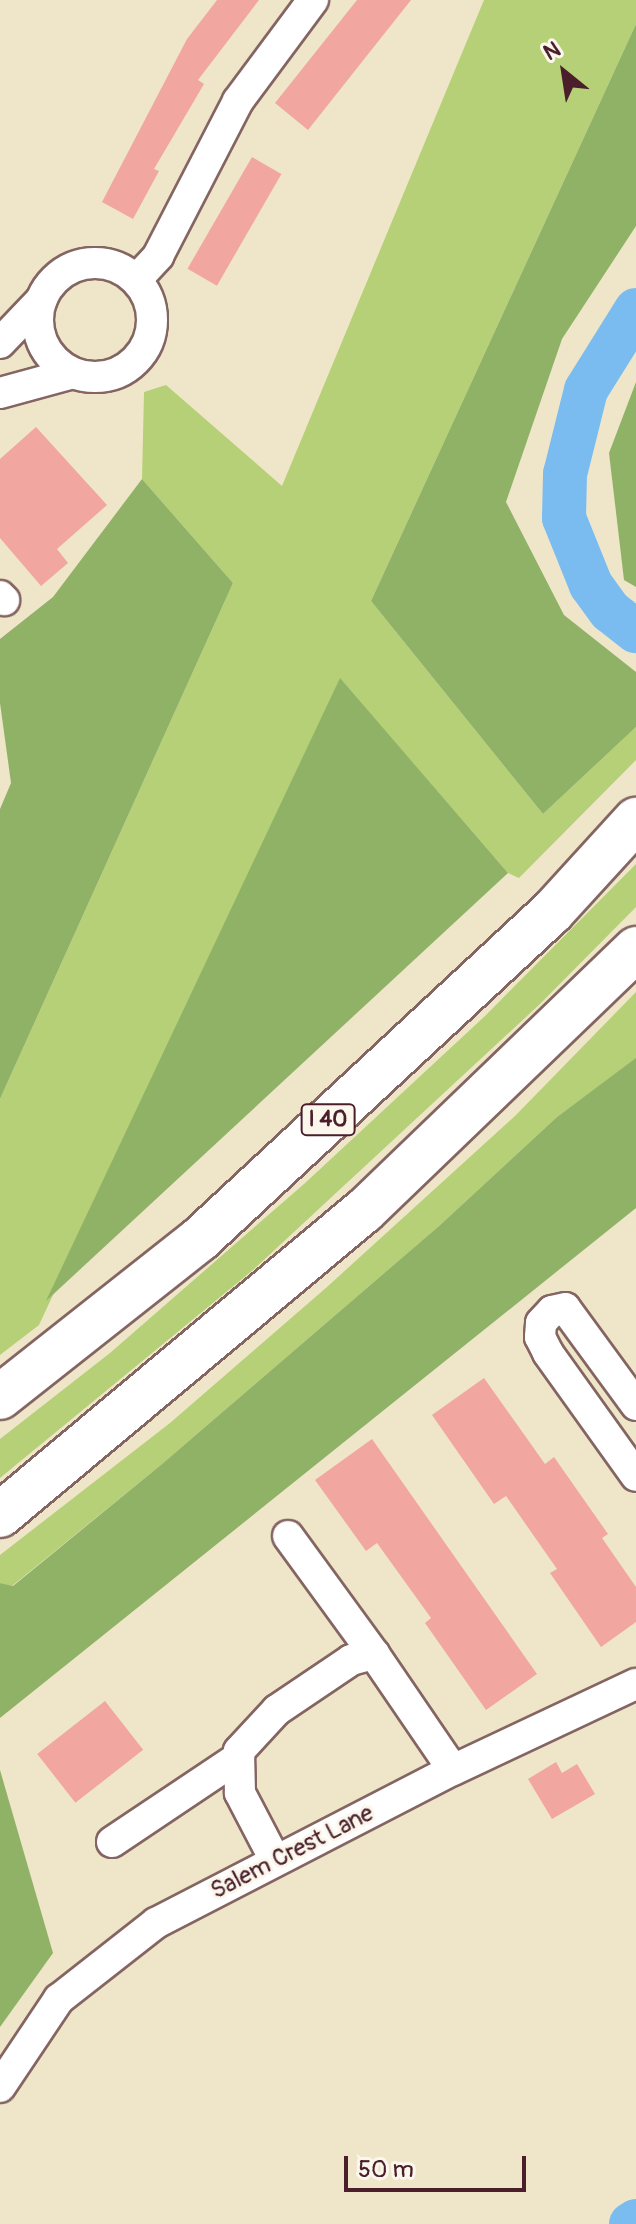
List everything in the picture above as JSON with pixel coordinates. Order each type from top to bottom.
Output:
[{"type":"highway","name":"I 40","points":[[0,1397],[200,1239],[552,912],[636,820]]},
{"type":"highway","points":[[0,1515],[364,1211],[636,949]]},
{"type":"street","points":[[136,280],[158,256],[238,101],[313,0]]},
{"type":"street","points":[[0,343],[59,277],[84,265],[102,264],[136,280],[152,315],[143,352],[112,375],[73,373],[0,393]]},
{"type":"street","points":[[42,299],[39,334],[58,364],[73,373]]},
{"type":"street","points":[[636,1405],[565,1308],[552,1311],[541,1323],[540,1337],[636,1476]]},
{"type":"street","points":[[288,1536],[453,1770]]},
{"type":"street","points":[[112,1842],[239,1757],[277,1710],[351,1660],[374,1654]]},
{"type":"street","name":"Salem Crest Lane","points":[[0,2087],[59,1999],[156,1923],[453,1770],[634,1691]]},
{"type":"street","points":[[239,1757],[240,1793],[275,1860]]},
{"type":"green space","points":[[484,0],[636,0],[636,24],[371,601],[543,814],[636,727],[636,760],[519,878],[508,873],[340,679],[39,1325],[0,1355],[0,1099],[233,583],[142,479],[144,392],[166,385],[282,486]]},
{"type":"green space","points":[[636,24],[636,226],[562,339],[506,502],[564,615],[636,672],[636,727],[543,814],[371,601]]},
{"type":"green space","points":[[636,382],[636,587],[624,580],[609,453]]},
{"type":"green space","points":[[142,479],[233,583],[0,1099],[0,809],[11,783],[0,703],[0,639],[53,597]]},
{"type":"green space","points":[[340,678],[508,873],[46,1301]]},
{"type":"green space","points":[[636,864],[636,907],[540,1004],[253,1270],[0,1478],[0,1439],[110,1353],[304,1184],[485,1016]]},
{"type":"green space","points":[[636,992],[636,1059],[557,1117],[439,1226],[162,1464],[12,1586],[0,1583],[0,1555],[170,1423],[327,1287],[515,1116]]},
{"type":"green space","points":[[636,1058],[636,1208],[0,1718],[0,1583],[13,1586],[162,1464],[439,1226],[557,1117]]},
{"type":"green space","points":[[0,1770],[53,1953],[0,2027]]},
{"type":"building","points":[[217,0],[259,0],[198,80],[204,84],[154,169],[159,171],[133,219],[102,202],[187,39]]},
{"type":"building","points":[[357,0],[411,0],[308,130],[275,103]]},
{"type":"building","points":[[252,157],[281,174],[217,286],[188,269]]},
{"type":"building","points":[[36,427],[107,505],[57,549],[68,563],[41,586],[0,538],[0,459]]},
{"type":"building","points":[[484,1378],[545,1464],[554,1457],[608,1534],[602,1538],[636,1587],[636,1622],[601,1647],[550,1573],[557,1569],[506,1496],[494,1504],[432,1415]]},
{"type":"building","points":[[372,1439],[537,1674],[486,1710],[425,1623],[431,1618],[377,1543],[366,1551],[315,1480]]},
{"type":"building","points":[[105,1701],[143,1750],[75,1803],[37,1754]]},
{"type":"building","points":[[556,1762],[562,1773],[577,1764],[595,1794],[552,1819],[528,1779]]},
{"type":"waterway","points":[[636,310],[586,390],[565,474],[564,518],[591,585],[610,611],[636,631]]},
{"type":"waterway","points":[[631,2224],[636,2221]]}]
